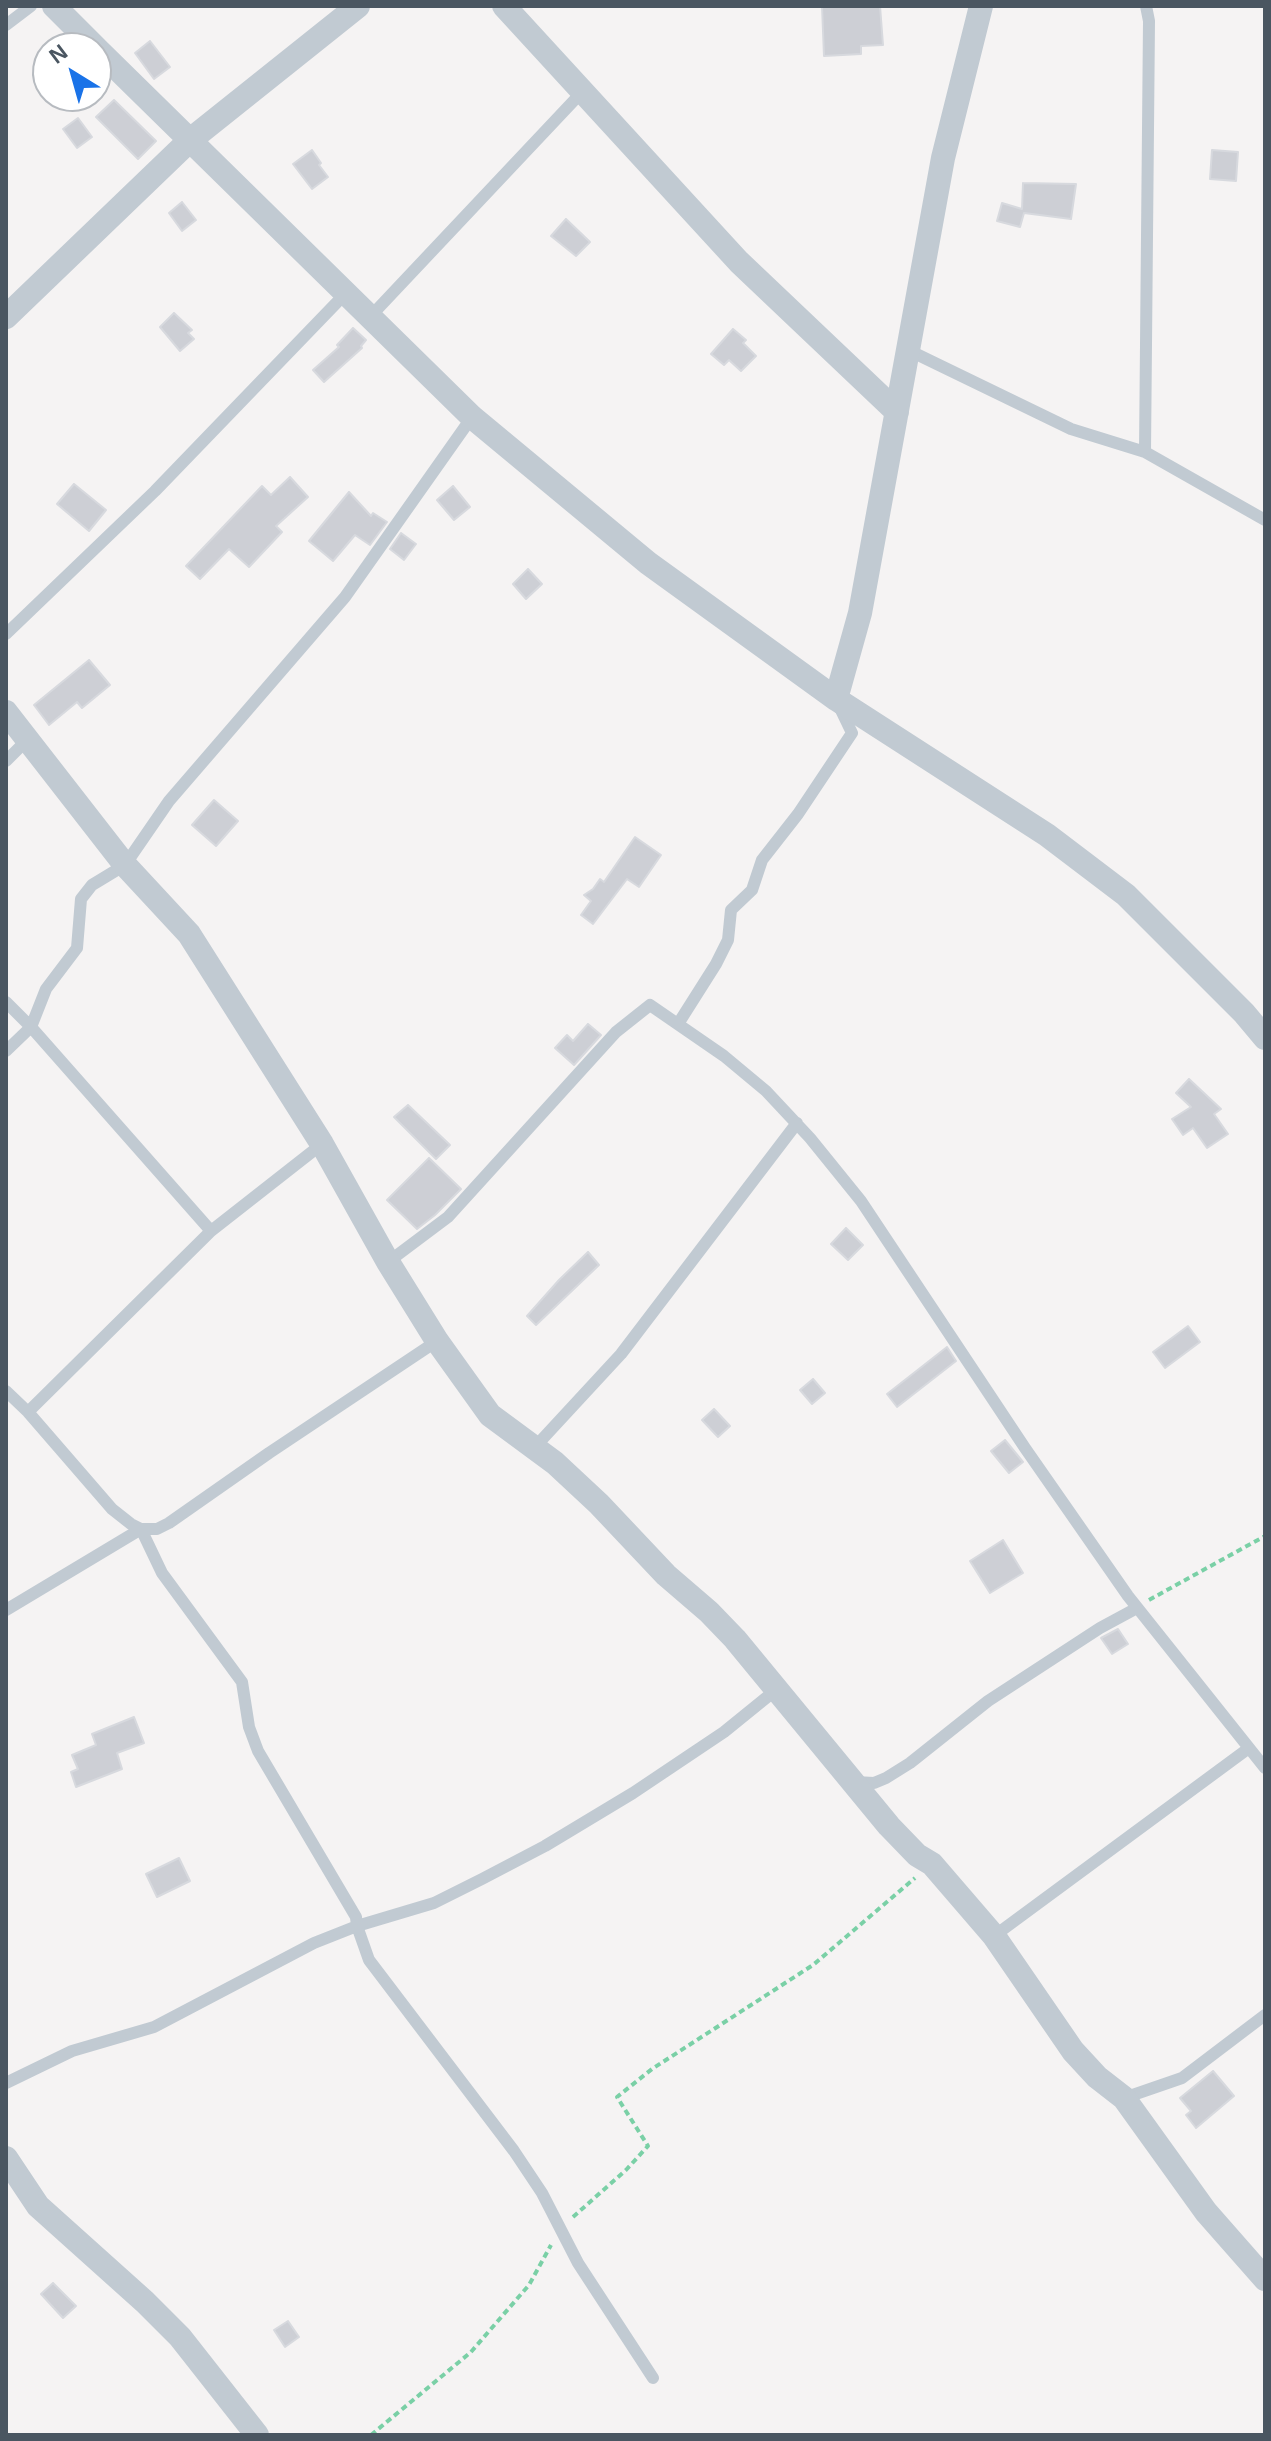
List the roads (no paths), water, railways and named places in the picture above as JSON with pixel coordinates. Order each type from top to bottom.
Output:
[{"type":"street","points":[[54,6],[80,32]]},
{"type":"street","points":[[6,317],[189,141],[358,6]]},
{"type":"street","points":[[504,6],[739,262],[897,412]]},
{"type":"street","points":[[836,699],[860,613],[943,158],[981,6]]},
{"type":"street","points":[[112,64],[472,417],[648,563],[836,699],[1047,835],[1126,895],[1265,1038]]},
{"type":"street","points":[[6,712],[125,865],[189,934],[322,1144],[388,1262],[437,1341],[490,1415],[555,1463],[666,1575],[709,1612],[777,1689],[889,1826],[917,1855],[932,1864],[994,1936],[1073,2051],[1097,2077],[1124,2098],[1206,2212],[1265,2279]]},
{"type":"street","points":[[6,2158],[38,2206],[180,2337],[257,2435]]},
{"type":"lane","points":[[6,25],[31,6]]},
{"type":"lane","points":[[1145,452],[1149,21],[1146,6]]},
{"type":"lane","points":[[369,318],[582,92]]},
{"type":"lane","points":[[6,634],[155,491],[345,294]]},
{"type":"lane","points":[[908,350],[1071,429],[1145,452],[1265,520]]},
{"type":"lane","points":[[6,1051],[31,1027],[46,989],[77,948],[81,899],[92,885],[125,865],[169,801],[345,597],[472,417]]},
{"type":"lane","points":[[678,1024],[728,940],[731,910],[752,890],[762,860],[798,814],[852,733],[836,699]]},
{"type":"lane","points":[[6,761],[27,740]]},
{"type":"lane","points":[[6,1002],[211,1231]]},
{"type":"lane","points":[[388,1262],[448,1217],[616,1032],[650,1005],[724,1056],[766,1091],[797,1123],[861,1201],[1025,1448],[1137,1608],[1265,1768]]},
{"type":"lane","points":[[535,1447],[621,1354],[797,1123]]},
{"type":"lane","points":[[28,1412],[211,1231],[322,1144]]},
{"type":"lane","points":[[6,1391],[112,1509],[141,1529],[157,1529],[437,1341]]},
{"type":"lane","points":[[6,1610],[141,1529]]},
{"type":"lane","points":[[141,1529],[162,1573],[242,1682],[249,1727],[258,1751],[356,1917],[369,1960],[514,2151],[542,2193],[578,2263],[653,2378]]},
{"type":"lane","points":[[852,1782],[874,1783],[886,1778],[910,1763],[988,1701],[1100,1628],[1137,1608]]},
{"type":"lane","points":[[6,2083],[72,2051],[154,2027],[314,1943],[357,1926],[434,1903],[545,1846],[633,1793],[724,1732],[777,1689]]},
{"type":"lane","points":[[994,1936],[1249,1748]]},
{"type":"lane","points":[[1124,2098],[1182,2078],[1265,2015]]}]
